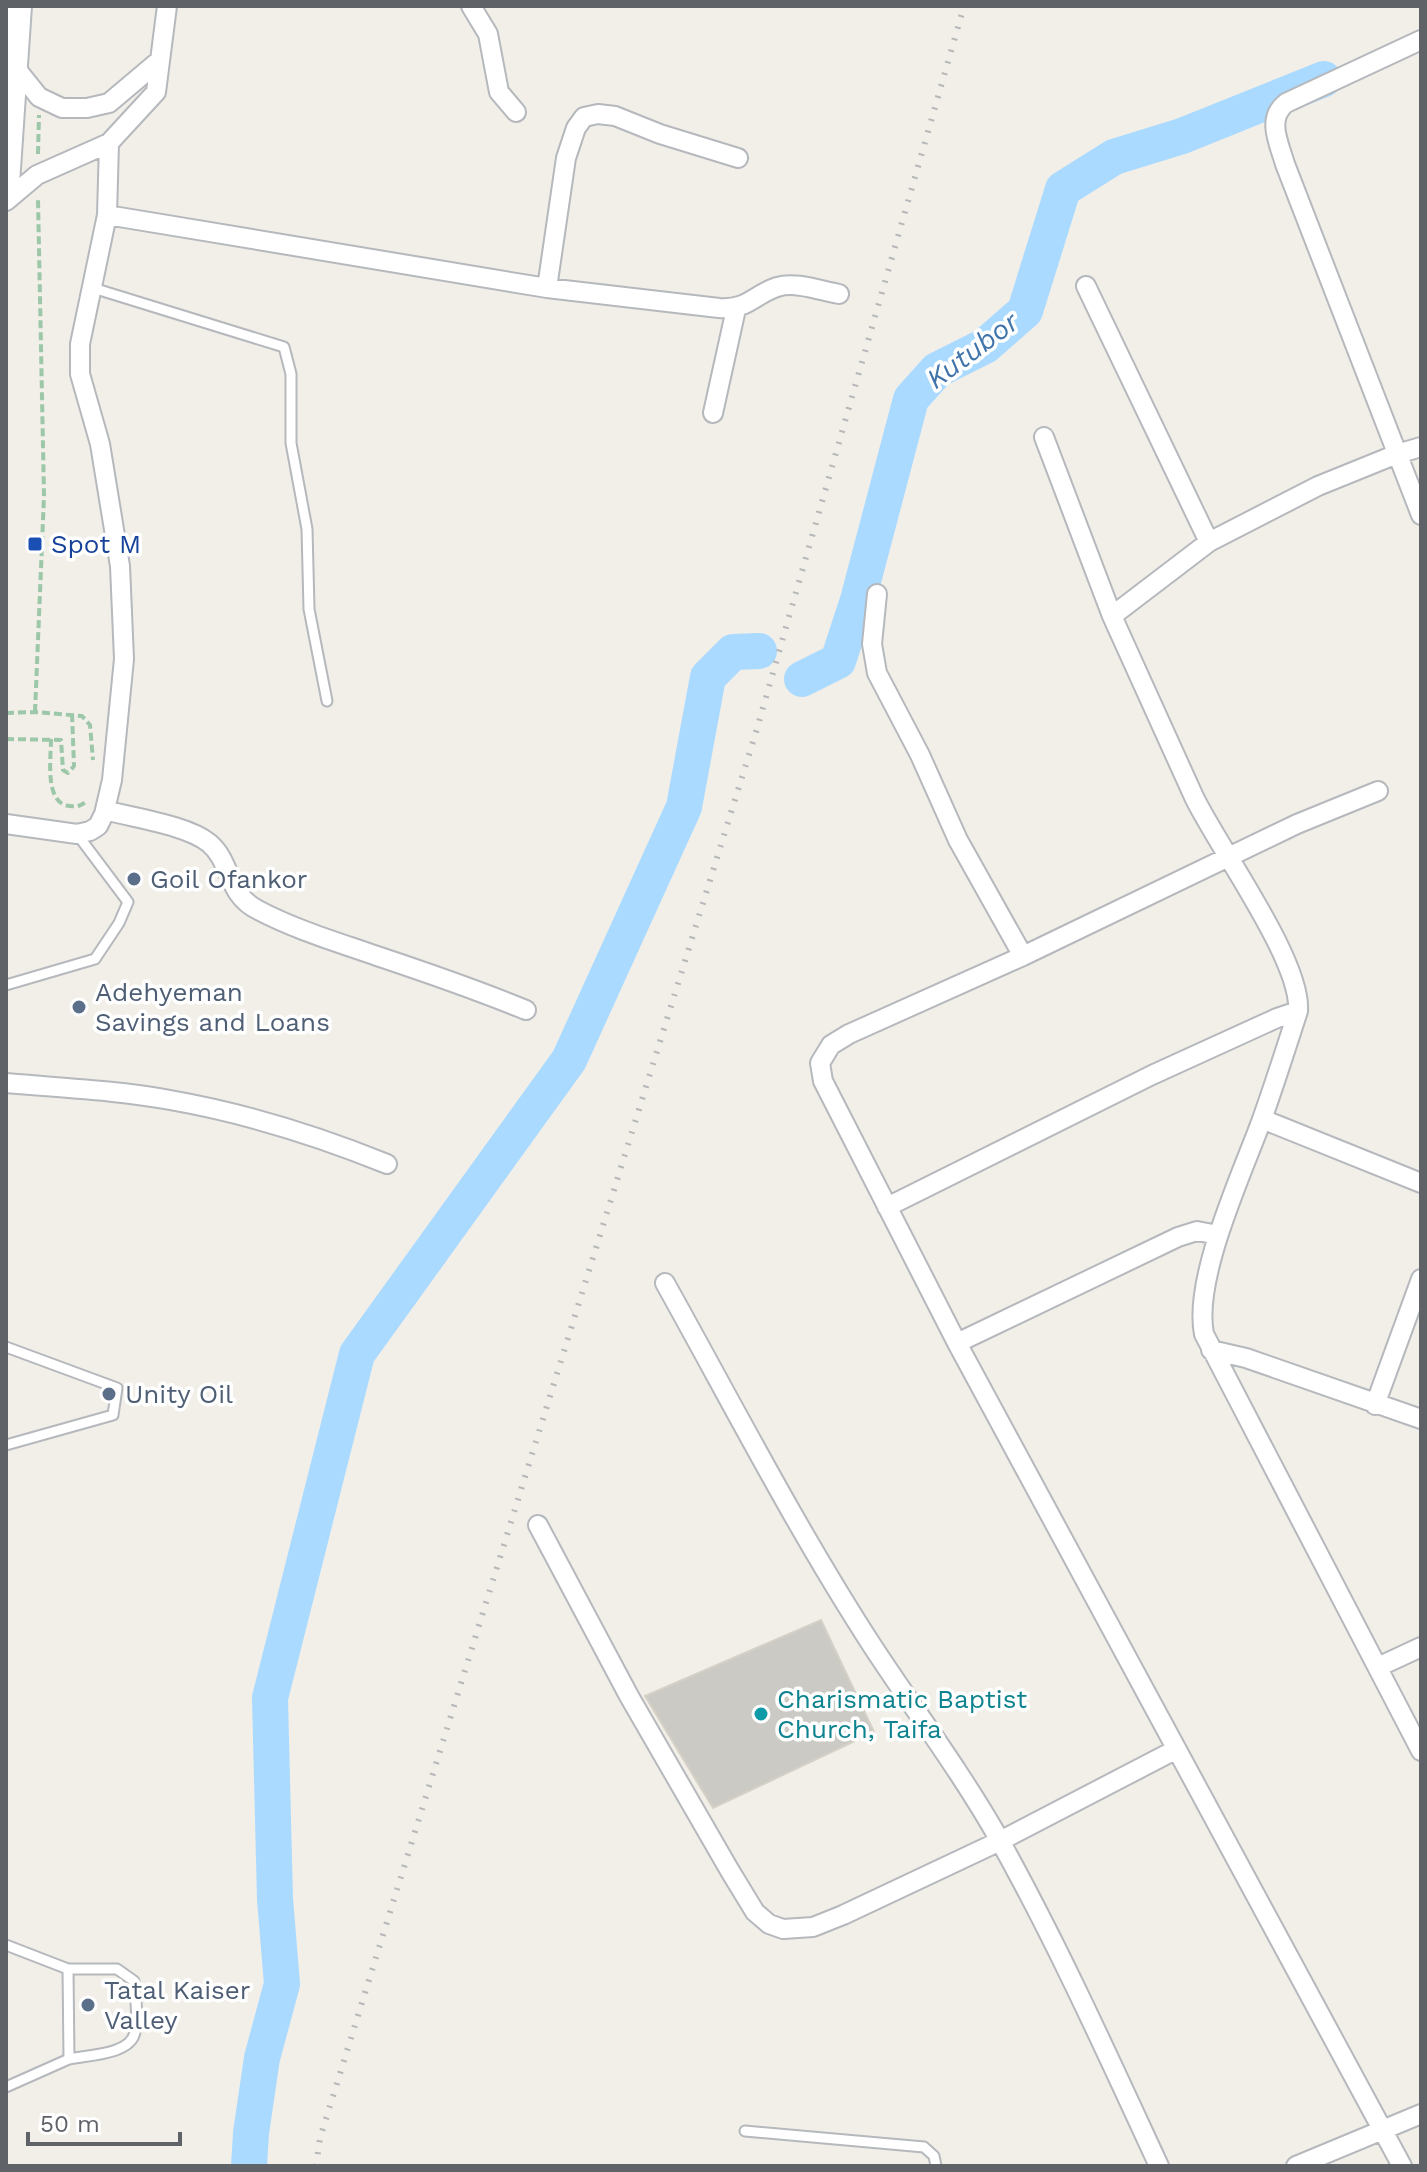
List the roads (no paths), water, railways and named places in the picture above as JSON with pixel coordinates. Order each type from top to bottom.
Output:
[{"type":"main road","points":[[6,183],[18,6]]},
{"type":"street","points":[[6,201],[37,175],[109,143],[156,92],[167,6]]},
{"type":"street","points":[[471,6],[488,34],[499,92],[516,112]]},
{"type":"street","points":[[1421,40],[1294,99],[1279,109],[1275,117],[1285,164],[1421,515]]},
{"type":"street","points":[[15,67],[39,97],[62,108],[87,108],[109,103],[160,60]]},
{"type":"street","points":[[547,288],[566,158],[576,128],[584,117],[598,114],[615,116],[660,134],[738,158]]},
{"type":"street","points":[[6,824],[77,834],[98,826],[112,780],[124,659],[120,566],[100,444],[80,374],[80,344],[107,215],[109,143]]},
{"type":"street","points":[[107,215],[547,288],[736,309],[778,287],[792,285],[839,294]]},
{"type":"street","points":[[1086,286],[1209,542]]},
{"type":"street","points":[[713,413],[736,309]]},
{"type":"street","points":[[1044,437],[1112,616],[1201,811],[1245,885],[1292,976],[1299,998],[1298,1011],[1262,1119],[1218,1235],[1201,1321],[1211,1350],[1421,1751]]},
{"type":"street","points":[[1112,616],[1209,542],[1318,486],[1421,447]]},
{"type":"street","points":[[877,594],[872,644],[877,673],[920,755],[958,840],[1023,956]]},
{"type":"street","points":[[1378,791],[1297,824],[1023,956],[849,1034],[831,1045],[820,1063],[823,1081],[957,1343],[1402,2166]]},
{"type":"street","points":[[105,810],[175,829],[208,842],[220,856],[231,883],[248,905],[293,927],[461,984],[526,1010]]},
{"type":"street","points":[[887,1207],[1152,1075],[1298,1011]]},
{"type":"street","points":[[6,1083],[169,1100],[271,1124],[342,1145],[387,1164]]},
{"type":"street","points":[[1262,1119],[1421,1183]]},
{"type":"street","points":[[957,1343],[1178,1237],[1197,1231],[1218,1235]]},
{"type":"street","points":[[1375,1405],[1421,1279]]},
{"type":"street","points":[[665,1283],[819,1559],[873,1647],[967,1785],[1000,1841],[1097,2032],[1159,2166]]},
{"type":"street","points":[[1211,1350],[1246,1358],[1421,1419]]},
{"type":"street","points":[[538,1525],[629,1696],[730,1871],[755,1912],[769,1924],[783,1929],[813,1927],[1000,1841],[1175,1750]]},
{"type":"street","points":[[1378,1667],[1421,1647]]},
{"type":"street","points":[[1296,2166],[1421,2114]]},
{"type":"lane","points":[[93,288],[284,347],[291,374],[291,443],[307,529],[309,609],[327,701]]},
{"type":"lane","points":[[6,985],[95,959],[119,923],[128,902],[77,834]]},
{"type":"lane","points":[[6,1347],[117,1388],[113,1415],[6,1445]]},
{"type":"lane","points":[[6,1945],[68,1969],[117,1969],[134,1981],[135,2032],[122,2048],[69,2059],[6,2087]]},
{"type":"lane","points":[[68,1969],[69,2059]]},
{"type":"lane","points":[[745,2131],[924,2147],[934,2156],[936,2166]]},
{"type":"waterway","name":"Kutubor","points":[[802,679],[838,661],[858,600],[911,399],[937,370],[985,346],[1025,311],[1063,189],[1114,157],[1182,136],[1324,79]]},
{"type":"waterway","points":[[249,2166],[262,2058],[282,1984],[275,1899],[270,1698],[357,1354],[569,1060],[684,807],[708,677],[733,652],[759,651]]},
{"type":"railway","points":[[316,2166],[320,2138],[756,732],[964,6]]},
{"type":"place","name":"Spot M","points":[[35,544]]},
{"type":"place","name":"Goil Ofankor","points":[[134,879]]},
{"type":"place","name":"Adehyeman Savings and Loans","points":[[79,1007]]},
{"type":"place","name":"Unity Oil","points":[[109,1394]]},
{"type":"place","name":"Charismatic Baptist Church, Taifa","points":[[761,1714]]},
{"type":"place","name":"Tatal Kaiser Valley","points":[[88,2005]]}]
